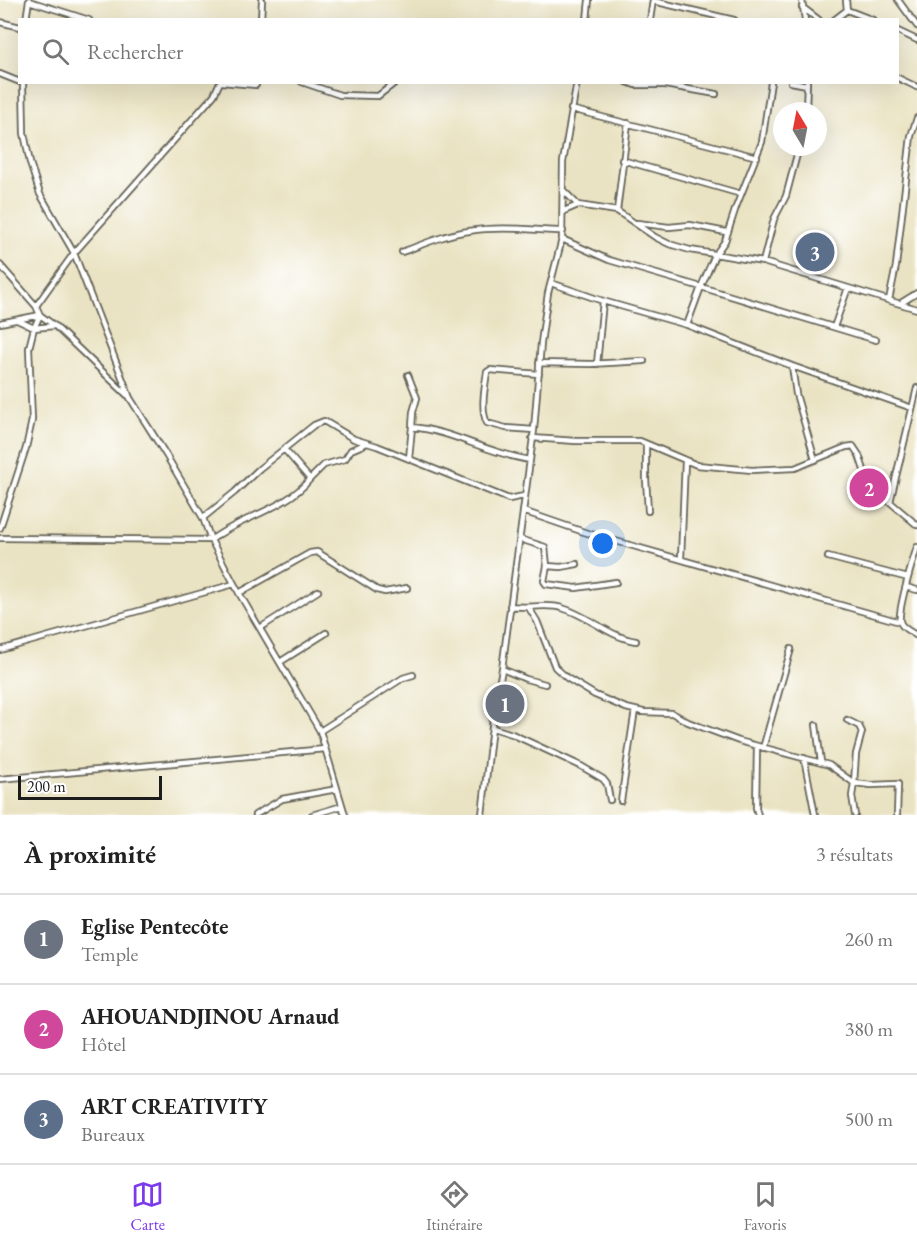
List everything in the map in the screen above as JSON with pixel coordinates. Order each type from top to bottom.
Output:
[{"type":"street","points":[[261,18],[262,0]]},
{"type":"street","points":[[587,18],[590,0]]},
{"type":"street","points":[[802,0],[804,18]]},
{"type":"street","points":[[846,0],[847,10]]},
{"type":"street","points":[[898,0],[917,26]]},
{"type":"street","points":[[26,18],[29,1],[83,18]]},
{"type":"street","points":[[650,18],[653,1],[725,18]]},
{"type":"street","points":[[802,7],[816,18]]},
{"type":"street","points":[[837,18],[847,10]]},
{"type":"street","points":[[847,10],[868,18]]},
{"type":"street","points":[[0,21],[18,26]]},
{"type":"street","points":[[899,32],[917,40]]},
{"type":"street","points":[[0,74],[18,81]]},
{"type":"street","points":[[899,79],[917,87]]},
{"type":"street","points":[[22,84],[24,133],[36,184],[74,253],[130,398],[202,518],[234,584],[320,731],[345,815]]},
{"type":"street","points":[[36,306],[74,253],[214,95],[220,84]]},
{"type":"street","points":[[308,84],[340,95],[378,96],[393,84]]},
{"type":"street","points":[[482,815],[534,430],[539,363],[551,283],[562,239],[563,162],[577,84]]},
{"type":"street","points":[[632,84],[665,86],[716,94]]},
{"type":"street","points":[[687,325],[715,255],[724,241],[757,157],[766,125],[771,84]]},
{"type":"street","points":[[806,102],[807,84]]},
{"type":"street","points":[[571,109],[757,157]]},
{"type":"street","points":[[889,300],[896,266],[910,136],[917,117]]},
{"type":"street","points":[[617,211],[628,123]]},
{"type":"street","points":[[763,262],[774,219],[786,196],[797,156]]},
{"type":"street","points":[[622,160],[741,194]]},
{"type":"street","points":[[563,190],[578,205]]},
{"type":"street","points":[[564,211],[578,205],[617,211],[669,244],[715,255],[763,262],[917,309]]},
{"type":"street","points":[[635,223],[669,227],[690,225],[726,232]]},
{"type":"street","points":[[402,252],[447,236],[488,228],[563,231]]},
{"type":"street","points":[[562,239],[609,260],[876,340]]},
{"type":"street","points":[[0,265],[36,306],[40,315],[56,326],[130,398]]},
{"type":"street","points":[[551,283],[603,301],[687,325],[792,366],[912,408]]},
{"type":"street","points":[[834,327],[848,288]]},
{"type":"street","points":[[901,303],[917,293]]},
{"type":"street","points":[[597,364],[603,301]]},
{"type":"street","points":[[0,323],[40,315]]},
{"type":"street","points":[[0,528],[26,448],[32,420],[29,348],[40,315]]},
{"type":"street","points":[[17,320],[34,328],[56,326]]},
{"type":"street","points":[[539,363],[597,364],[644,361]]},
{"type":"street","points":[[792,366],[796,394],[814,460]]},
{"type":"street","points":[[534,430],[506,428],[487,423],[484,414],[485,384],[487,372],[490,370],[539,374]]},
{"type":"street","points":[[408,375],[417,398],[412,412],[409,459]]},
{"type":"street","points":[[890,502],[917,388]]},
{"type":"street","points":[[202,518],[314,425],[324,421],[365,444],[377,446],[512,500],[523,509],[584,532],[900,622],[917,636]]},
{"type":"street","points":[[412,427],[451,434],[492,451],[530,460]]},
{"type":"street","points":[[532,438],[617,442],[629,440],[646,444],[685,461],[711,467],[772,470],[795,468],[853,446],[857,450],[870,485],[878,496],[890,502],[917,525]]},
{"type":"street","points":[[0,538],[211,540],[237,522],[260,514],[291,496],[302,489],[324,465],[345,459],[351,450],[365,444]]},
{"type":"street","points":[[646,444],[648,511]]},
{"type":"street","points":[[284,449],[310,479]]},
{"type":"street","points":[[681,560],[685,461]]},
{"type":"street","points":[[512,500],[524,496]]},
{"type":"street","points":[[520,539],[543,545],[546,551],[547,566],[544,581],[553,586],[585,587],[616,582]]},
{"type":"street","points":[[900,622],[908,578],[917,547]]},
{"type":"street","points":[[239,593],[310,553],[317,552],[377,590],[384,592],[407,588]]},
{"type":"street","points":[[828,557],[908,578]]},
{"type":"street","points":[[547,566],[561,567],[577,564]]},
{"type":"street","points":[[0,650],[234,584]]},
{"type":"street","points":[[906,587],[917,590]]},
{"type":"street","points":[[260,628],[318,591]]},
{"type":"street","points":[[510,606],[560,607],[581,615],[622,637],[636,641]]},
{"type":"street","points":[[529,608],[537,621],[555,667],[567,678],[595,695],[643,712],[672,713],[707,730],[763,748],[821,762],[855,783],[897,784],[897,815]]},
{"type":"street","points":[[280,662],[326,633]]},
{"type":"street","points":[[763,748],[791,649]]},
{"type":"street","points":[[502,669],[526,680],[545,684]]},
{"type":"street","points":[[320,731],[403,678],[414,675]]},
{"type":"street","points":[[621,801],[635,710]]},
{"type":"street","points":[[847,720],[859,726],[862,732],[856,754],[852,796],[855,815]]},
{"type":"street","points":[[816,725],[821,762]]},
{"type":"street","points":[[493,728],[512,734],[581,766],[603,779],[607,784],[610,800]]},
{"type":"street","points":[[757,746],[756,808],[758,815]]},
{"type":"street","points":[[0,779],[325,749]]},
{"type":"street","points":[[804,758],[815,815]]},
{"type":"street","points":[[255,815],[282,799],[337,789]]},
{"type":"street","points":[[312,815],[342,806]]},
{"type":"place","name":"ART CREATIVITY","points":[[815,252]]},
{"type":"place","name":"AHOUANDJINOU Arnaud","points":[[869,488]]},
{"type":"place","name":"Eglise Pentecôte","points":[[505,704]]}]
